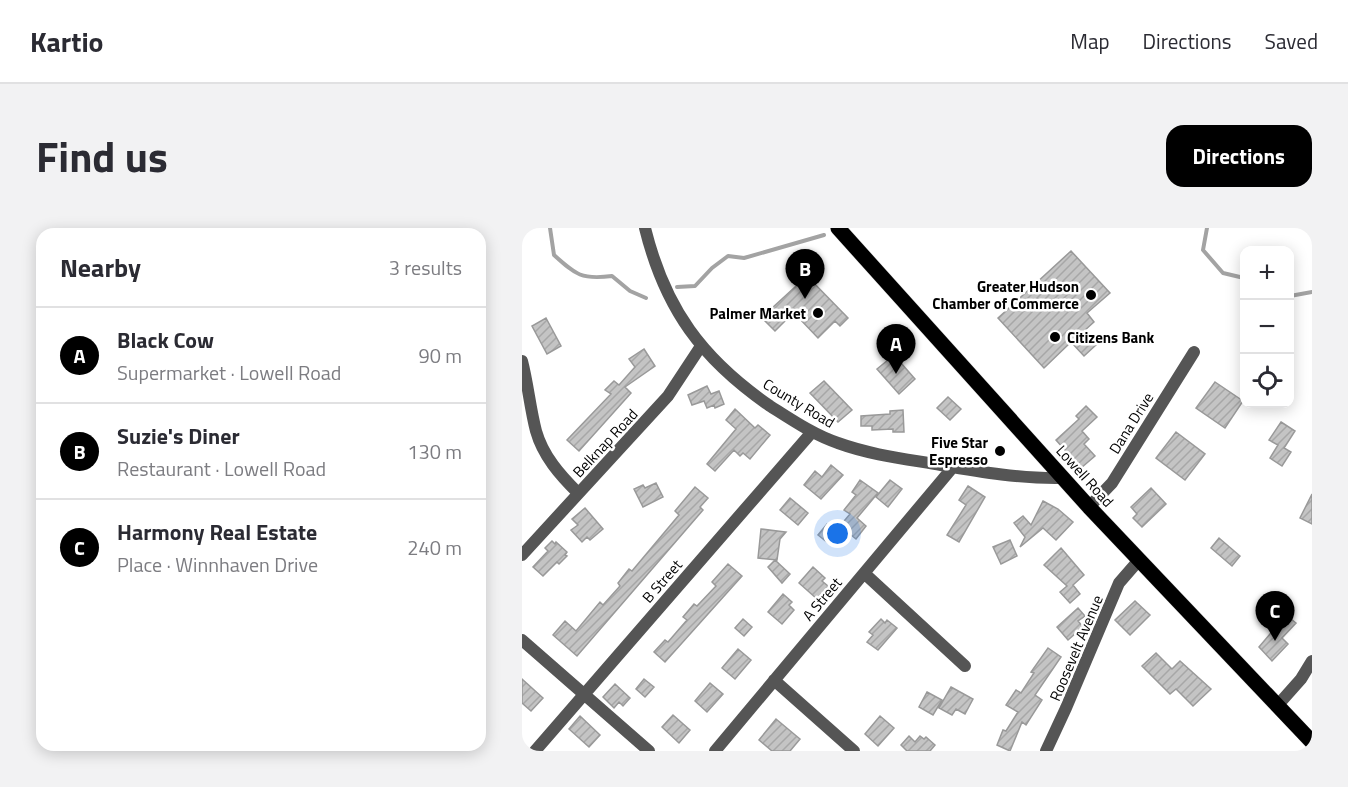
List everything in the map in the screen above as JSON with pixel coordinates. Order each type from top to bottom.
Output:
[{"type":"main road","name":"Lowell Road","points":[[838,228],[1089,507],[1312,742]]},
{"type":"street","name":"County Road","points":[[645,228],[658,271],[669,297],[701,346],[749,391],[812,432],[868,452],[1015,476],[1063,478]]},
{"type":"street","name":"Belknap Road","points":[[522,555],[668,396],[701,346]]},
{"type":"street","name":"Dana Drive","points":[[1089,507],[1112,483],[1194,352]]},
{"type":"street","points":[[522,361],[537,433],[543,449],[562,477],[578,493]]},
{"type":"street","name":"B Street","points":[[536,751],[812,432]]},
{"type":"street","name":"A Street","points":[[715,751],[953,467]]},
{"type":"street","name":"Roosevelt Avenue","points":[[1046,751],[1119,583],[1139,560]]},
{"type":"street","points":[[864,573],[964,666]]},
{"type":"street","points":[[522,640],[649,751]]},
{"type":"street","points":[[1276,706],[1301,679],[1312,661]]},
{"type":"street","points":[[774,680],[854,751]]},
{"type":"building","points":[[1071,251],[1110,293],[1087,313],[1094,322],[1084,331],[1097,344],[1084,356],[1071,342],[1044,368],[998,318]]},
{"type":"building","points":[[807,276],[848,318],[840,326],[835,321],[818,338],[797,316],[793,320],[789,317],[775,331],[764,320],[773,311],[771,309]]},
{"type":"building","points":[[546,318],[561,346],[547,354],[532,326]]},
{"type":"building","points":[[644,349],[655,366],[625,387],[631,393],[579,451],[567,440],[611,394],[605,390],[614,381],[619,385],[635,367],[629,359]]},
{"type":"building","points":[[894,355],[915,379],[899,394],[877,369]]},
{"type":"building","points":[[824,381],[852,410],[838,422],[810,393]]},
{"type":"building","points":[[1215,382],[1240,399],[1240,406],[1225,428],[1196,408]]},
{"type":"building","points":[[707,386],[711,394],[719,391],[724,404],[715,408],[714,405],[707,408],[704,401],[692,405],[688,395]]},
{"type":"building","points":[[948,397],[961,409],[950,420],[937,408]]},
{"type":"building","points":[[1086,406],[1097,417],[1082,431],[1089,439],[1084,444],[1095,456],[1081,468],[1056,440],[1079,419],[1076,416]]},
{"type":"building","points":[[735,409],[755,428],[758,425],[770,435],[750,459],[743,453],[740,456],[734,450],[715,471],[707,464],[736,429],[726,420]]},
{"type":"building","points":[[903,410],[904,432],[893,432],[893,429],[872,430],[872,426],[861,426],[861,416],[890,414],[890,411]]},
{"type":"building","points":[[1281,422],[1295,431],[1284,448],[1291,452],[1282,466],[1270,458],[1278,445],[1269,440]]},
{"type":"building","points":[[1176,432],[1205,454],[1185,480],[1156,458]]},
{"type":"building","points":[[831,465],[843,475],[821,499],[804,485],[815,471],[822,477]]},
{"type":"building","points":[[860,480],[878,493],[857,518],[866,526],[856,539],[840,526],[850,514],[844,510],[856,495],[852,492]]},
{"type":"building","points":[[890,480],[902,489],[888,507],[876,497]]},
{"type":"building","points":[[656,483],[663,497],[643,507],[634,489],[643,485],[645,488]]},
{"type":"building","points":[[968,486],[985,497],[959,542],[947,535],[966,505],[959,500]]},
{"type":"building","points":[[695,487],[708,498],[700,507],[703,510],[577,656],[553,635],[565,621],[576,631],[600,602],[603,605],[620,586],[618,583],[629,569],[632,571],[679,515],[675,511]]},
{"type":"building","points":[[1151,488],[1166,504],[1142,527],[1133,518],[1137,514],[1131,507]]},
{"type":"building","points":[[1312,494],[1312,524],[1300,518]]},
{"type":"building","points":[[790,498],[808,513],[798,525],[780,510]]},
{"type":"building","points":[[1043,501],[1058,509],[1073,522],[1056,540],[1043,528],[1020,547],[1025,537],[1014,523],[1023,516],[1031,525]]},
{"type":"building","points":[[585,508],[603,529],[590,540],[587,537],[582,542],[571,530],[578,525],[572,519]]},
{"type":"building","points":[[827,524],[837,533],[828,543],[818,535]]},
{"type":"building","points":[[761,529],[786,532],[780,539],[777,560],[758,558]]},
{"type":"building","points":[[1219,538],[1240,556],[1232,566],[1211,548]]},
{"type":"building","points":[[1010,540],[1017,556],[1001,564],[993,547]]},
{"type":"building","points":[[552,541],[567,552],[565,555],[567,556],[543,576],[533,567],[548,551],[545,548]]},
{"type":"building","points":[[1061,548],[1084,575],[1073,585],[1080,594],[1070,603],[1060,592],[1067,586],[1044,565]]},
{"type":"building","points":[[775,560],[790,574],[782,583],[768,567]]},
{"type":"building","points":[[728,564],[742,576],[665,662],[654,652],[665,640],[668,642],[687,620],[683,617],[694,604],[697,606],[716,586],[712,582]]},
{"type":"building","points":[[813,567],[825,578],[822,581],[828,586],[817,599],[799,583]]},
{"type":"building","points":[[783,594],[792,602],[789,605],[794,610],[782,624],[768,612]]},
{"type":"building","points":[[1135,601],[1150,615],[1130,635],[1115,620]]},
{"type":"building","points":[[1078,608],[1085,616],[1078,621],[1083,627],[1068,640],[1057,627]]},
{"type":"building","points":[[1286,615],[1296,623],[1282,638],[1288,644],[1272,661],[1259,647]]},
{"type":"building","points":[[743,619],[752,627],[744,636],[735,628]]},
{"type":"building","points":[[881,619],[885,623],[887,620],[897,628],[878,650],[867,642],[873,635],[869,632]]},
{"type":"building","points":[[1048,648],[1061,657],[1035,695],[1042,700],[1026,725],[1022,722],[1010,751],[997,745],[1003,730],[1006,731],[1018,712],[1006,705],[1016,690],[1021,693],[1034,673],[1031,672]]},
{"type":"building","points":[[738,649],[751,660],[735,679],[722,668]]},
{"type":"building","points":[[1156,653],[1172,669],[1180,661],[1211,689],[1193,706],[1176,689],[1170,694],[1142,666]]},
{"type":"building","points":[[522,679],[543,698],[531,711],[522,703]]},
{"type":"building","points":[[644,679],[654,687],[645,697],[636,689]]},
{"type":"building","points":[[710,683],[723,694],[707,712],[695,701]]},
{"type":"building","points":[[615,684],[630,698],[623,706],[619,702],[614,708],[603,697]]},
{"type":"building","points":[[951,687],[973,699],[965,714],[956,709],[952,715],[939,708]]},
{"type":"building","points":[[927,692],[942,700],[933,715],[919,707]]},
{"type":"building","points":[[673,715],[690,730],[679,743],[662,727]]},
{"type":"building","points":[[580,716],[600,735],[589,747],[569,729]]},
{"type":"building","points":[[880,716],[894,728],[878,746],[865,734]]},
{"type":"building","points":[[776,719],[800,739],[790,751],[772,751],[759,740]]},
{"type":"building","points":[[909,736],[915,742],[920,736],[924,739],[926,737],[935,745],[930,751],[907,751],[901,745]]},
{"type":"waterway","points":[[550,228],[554,255],[568,267],[586,276],[612,276],[630,291],[646,298]]},
{"type":"waterway","points":[[1207,228],[1203,250],[1223,273],[1240,277]]},
{"type":"waterway","points":[[677,287],[695,286],[712,268],[728,256],[744,258],[824,235]]},
{"type":"waterway","points":[[1294,295],[1312,292]]},
{"type":"place","name":"Greater Hudson Chamber of Commerce","points":[[1091,295]]},
{"type":"place","name":"Suzie's Diner","points":[[805,299]]},
{"type":"place","name":"Palmer Market","points":[[818,313]]},
{"type":"place","name":"Citizens Bank","points":[[1055,337]]},
{"type":"place","name":"Black Cow","points":[[896,374]]},
{"type":"place","name":"Five Star Espresso","points":[[1000,451]]},
{"type":"place","name":"Harmony Real Estate","points":[[1275,641]]}]
